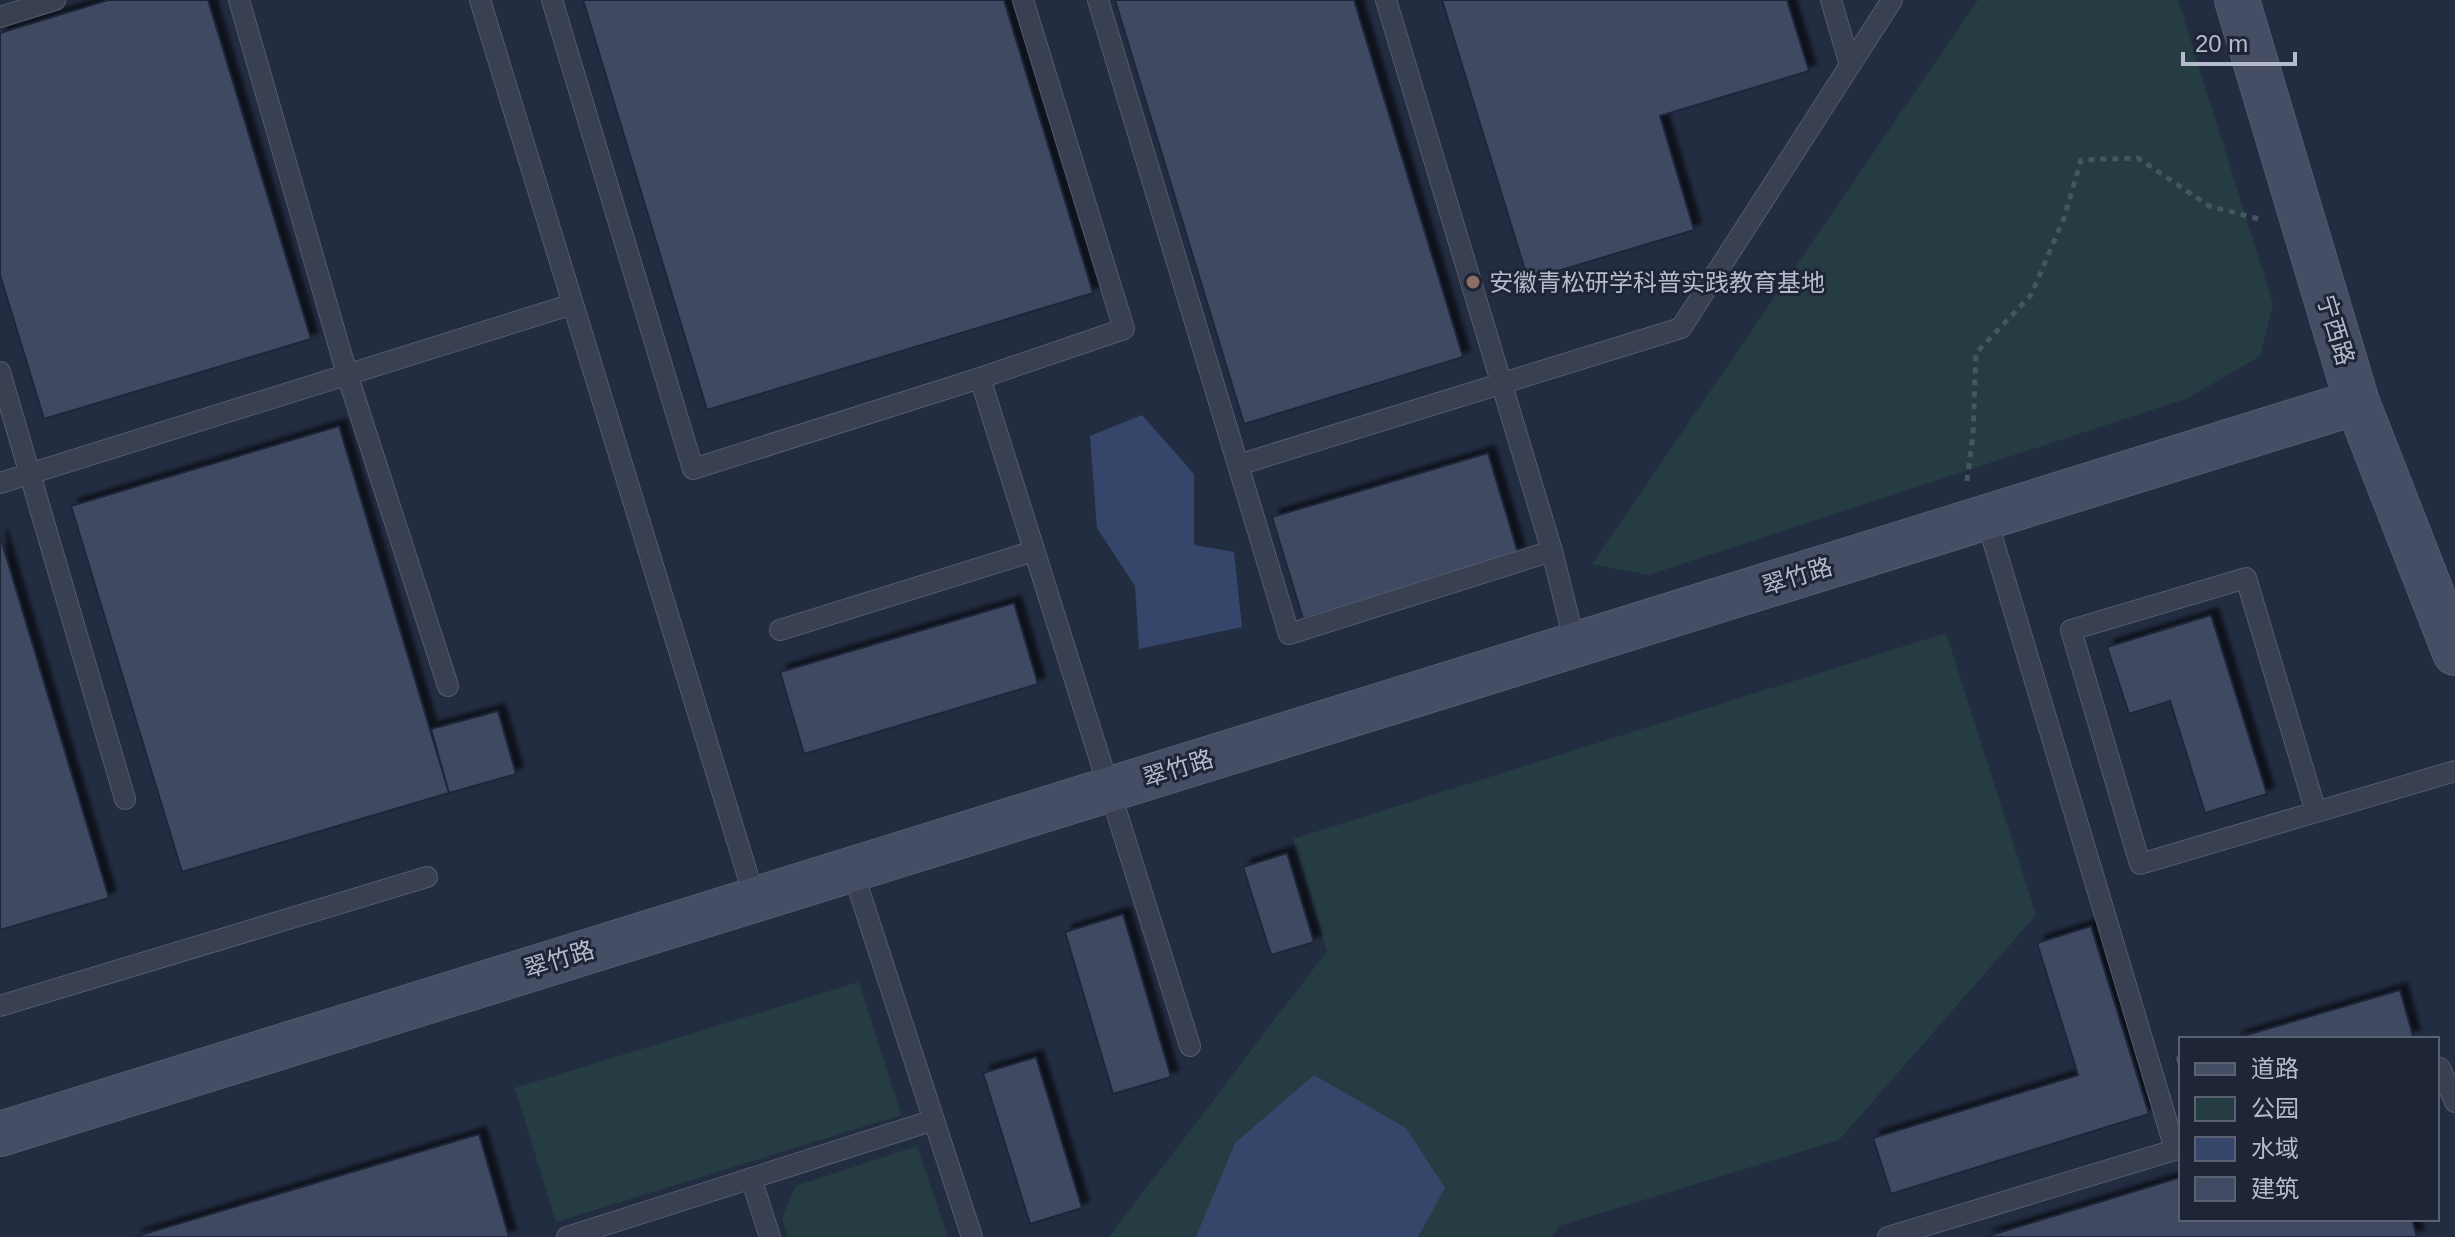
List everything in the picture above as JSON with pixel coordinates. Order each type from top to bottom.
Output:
[{"type":"street","name":"宁西路","points":[[2237,0],[2357,402],[2455,653]]},
{"type":"street","name":"翠竹路","points":[[0,1134],[2357,402]]},
{"type":"lane","points":[[0,17],[55,0]]},
{"type":"lane","points":[[239,0],[347,374],[448,686]]},
{"type":"lane","points":[[480,0],[755,899]]},
{"type":"lane","points":[[552,0],[693,469],[1124,329],[1023,0]]},
{"type":"lane","points":[[1098,0],[1289,634],[1552,551]]},
{"type":"lane","points":[[1386,0],[1552,551],[1575,644]]},
{"type":"lane","points":[[1831,0],[1850,65]]},
{"type":"lane","points":[[1238,465],[1681,328],[1892,0]]},
{"type":"lane","points":[[0,483],[573,304]]},
{"type":"lane","points":[[0,372],[125,799]]},
{"type":"lane","points":[[980,378],[1190,1046]]},
{"type":"lane","points":[[1888,1237],[2178,1148],[1974,521]]},
{"type":"lane","points":[[780,630],[1034,551]]},
{"type":"lane","points":[[2316,812],[2246,578],[2071,630],[2140,864],[2455,771]]},
{"type":"lane","points":[[852,869],[972,1237]]},
{"type":"lane","points":[[0,1006],[427,877]]},
{"type":"lane","points":[[2439,1068],[2455,1102]]},
{"type":"lane","points":[[567,1237],[934,1120]]},
{"type":"lane","points":[[751,1178],[770,1237]]},
{"type":"path","points":[[1974,521],[1976,353],[2031,295],[2064,218],[2081,160],[2138,158],[2209,206],[2306,230]]},
{"type":"green space","points":[[1978,0],[2178,0],[2273,304],[2260,356],[2188,398],[1648,575],[1592,564]]},
{"type":"green space","points":[[1946,633],[2036,915],[1839,1140],[1559,1226],[1552,1237],[1109,1237],[1327,951],[1293,839]]},
{"type":"green space","points":[[859,982],[901,1115],[556,1222],[515,1088]]},
{"type":"green space","points":[[917,1146],[948,1237],[788,1237],[782,1218],[796,1186]]},
{"type":"water","points":[[1142,415],[1194,474],[1194,545],[1234,552],[1242,627],[1139,649],[1135,586],[1097,528],[1090,436]]},
{"type":"water","points":[[1314,1075],[1406,1128],[1445,1188],[1418,1237],[1196,1237],[1235,1143]]},
{"type":"building","points":[[108,0],[208,0],[311,339],[44,419],[0,275],[0,33]]},
{"type":"building","points":[[583,0],[1004,0],[1093,293],[707,410]]},
{"type":"building","points":[[1115,0],[1354,0],[1463,357],[1244,424]]},
{"type":"building","points":[[1442,0],[1787,0],[1809,71],[1660,116],[1694,230],[1528,280]]},
{"type":"building","points":[[339,426],[449,793],[182,872],[71,506]]},
{"type":"building","points":[[1488,453],[1518,553],[1303,619],[1272,517]]},
{"type":"building","points":[[0,536],[109,898],[0,930]]},
{"type":"building","points":[[1014,603],[1038,684],[804,754],[780,672]]},
{"type":"building","points":[[2211,615],[2267,794],[2205,813],[2170,701],[2129,714],[2107,647]]},
{"type":"building","points":[[498,711],[516,774],[449,793],[431,729]]},
{"type":"building","points":[[1287,853],[1314,942],[1271,955],[1243,867]]},
{"type":"building","points":[[1123,914],[1171,1077],[1113,1094],[1065,932]]},
{"type":"building","points":[[2091,926],[2149,1114],[1891,1194],[1873,1138],[2078,1075],[2037,943]]},
{"type":"building","points":[[2400,990],[2413,1036],[2409,1037],[2240,1037]]},
{"type":"building","points":[[2179,1055],[2179,1073],[2174,1056]]},
{"type":"building","points":[[1036,1057],[1082,1208],[1030,1224],[983,1073]]},
{"type":"building","points":[[479,1134],[509,1237],[134,1237]]},
{"type":"building","points":[[2179,1178],[2179,1221],[2413,1221],[2417,1237],[1985,1237]]},
{"type":"place","name":"安徽青松研学科普实践教育基地","points":[[1473,282]]}]
